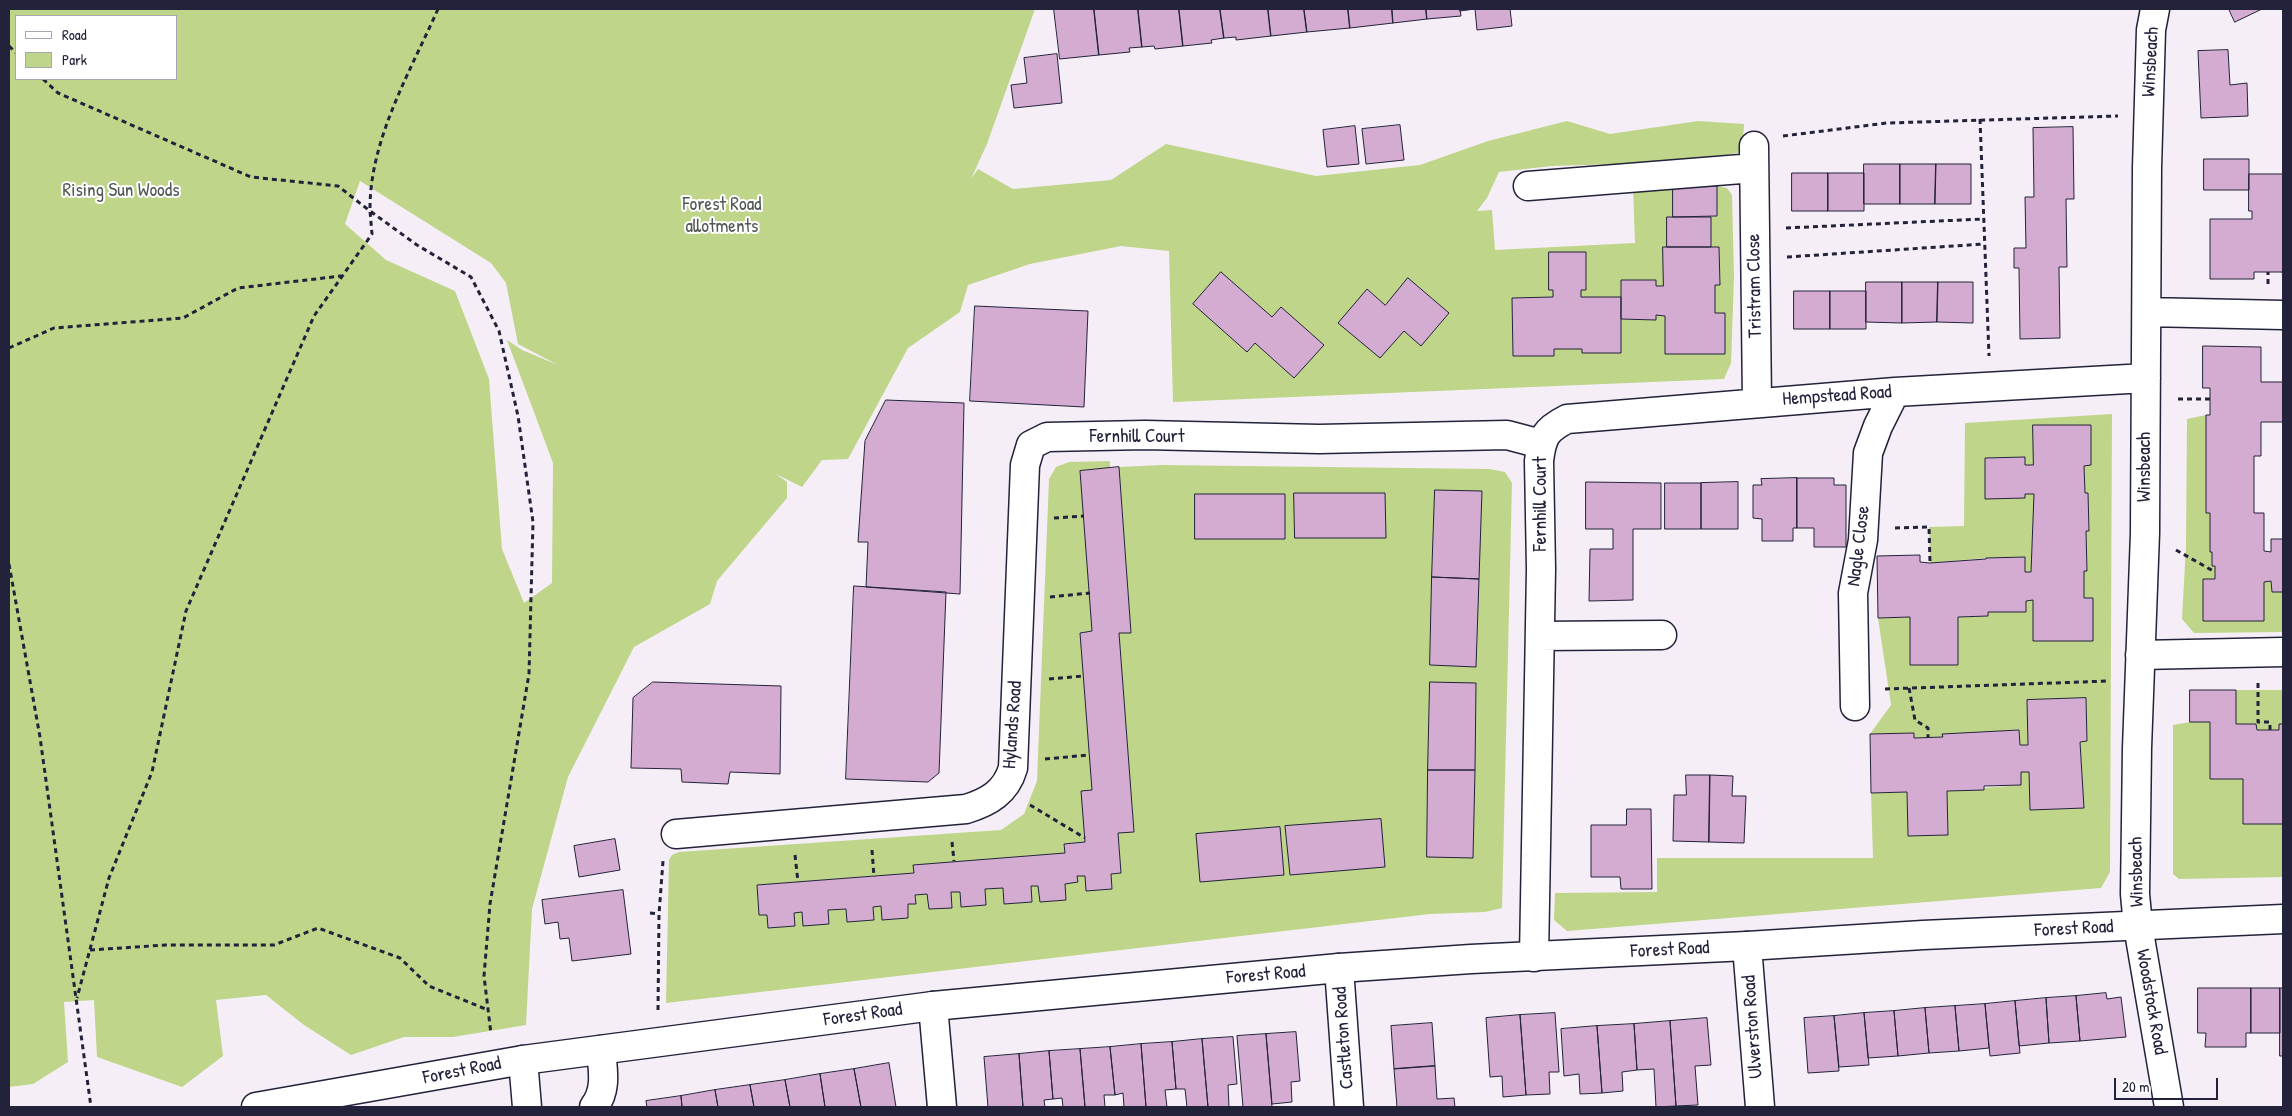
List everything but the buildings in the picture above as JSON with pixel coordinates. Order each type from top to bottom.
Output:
[{"type":"street","name":"Winsbeach","points":[[2138,926],[2135,894],[2145,533],[2149,115],[2151,30],[2155,9]]},
{"type":"street","points":[[1528,186],[1760,150]]},
{"type":"street","name":"Tristram Close","points":[[1757,403],[1755,259],[1760,150]]},
{"type":"street","points":[[2147,312],[2283,315]]},
{"type":"street","name":"Hempstead Road","points":[[1541,444],[1550,427],[1567,419],[1895,392],[2146,378]]},
{"type":"street","name":"Nagle Close","points":[[1854,698],[1853,593],[1864,528],[1868,453],[1878,426],[1895,392]]},
{"type":"street","name":"Fernhill Court","points":[[1031,445],[1047,437],[1145,435],[1319,439],[1508,436],[1541,444],[1538,461],[1541,569],[1534,957]]},
{"type":"street","name":"Hylands Road","points":[[676,834],[966,810],[982,805],[1004,788],[1010,779],[1013,762],[1025,465],[1031,445]]},
{"type":"street","points":[[1540,636],[1662,635]]},
{"type":"street","points":[[2140,667],[2271,652]]},
{"type":"street","name":"Forest Road","points":[[256,1107],[523,1060],[933,1006],[1339,968],[1923,935],[2283,919]]},
{"type":"street","name":"Woodstock Road","points":[[2138,926],[2169,1107]]},
{"type":"street","name":"Ulverston Road","points":[[1747,946],[1760,1107]]},
{"type":"street","name":"Castleton Road","points":[[1339,968],[1349,1107]]},
{"type":"street","points":[[933,1006],[942,1107]]},
{"type":"street","points":[[594,1107],[599,1100],[604,1081],[601,1050]]},
{"type":"street","points":[[523,1060],[527,1107]]},
{"type":"path","points":[[77,998],[109,878],[152,772],[186,611],[314,316],[372,234],[369,186],[380,140],[438,9]]},
{"type":"path","points":[[44,80],[58,93],[251,177],[338,186],[417,245],[471,277],[499,330],[518,416],[533,522],[529,674],[490,904],[484,976],[490,1031]]},
{"type":"path","points":[[1760,150],[1888,123],[2149,115]]},
{"type":"path","points":[[1980,119],[1989,352]]},
{"type":"path","points":[[1785,228],[1983,219]]},
{"type":"path","points":[[1755,259],[1984,244]]},
{"type":"path","points":[[9,348],[54,328],[183,318],[238,288],[342,276]]},
{"type":"path","points":[[1864,528],[1929,528],[1930,563]]},
{"type":"path","points":[[2145,533],[2215,572]]},
{"type":"path","points":[[9,564],[40,737],[91,1107]]},
{"type":"path","points":[[1020,600],[1090,593]]},
{"type":"path","points":[[2270,730],[2270,722],[2258,722],[2271,652]]},
{"type":"path","points":[[1854,698],[1908,688],[2140,667]]},
{"type":"path","points":[[1908,688],[1915,720],[1928,728],[1928,738]]},
{"type":"path","points":[[1013,762],[1089,756]]},
{"type":"path","points":[[1004,788],[1085,838]]},
{"type":"path","points":[[658,1009],[659,914],[664,852],[670,835],[676,834]]},
{"type":"path","points":[[650,914],[659,914]]},
{"type":"path","points":[[90,950],[166,945],[274,945],[318,928],[400,958],[429,986],[488,1010]]},
{"type":"green space","points":[[9,9],[1035,9],[987,144],[971,179],[978,169],[1013,189],[1111,180],[1166,144],[1316,176],[1420,165],[1488,141],[1567,121],[1610,134],[1698,121],[1744,124],[1742,152],[1688,162],[1551,166],[1499,172],[1487,198],[1477,211],[1492,210],[1495,250],[1635,243],[1633,188],[1673,186],[1673,217],[1667,217],[1667,247],[1663,247],[1663,286],[1656,286],[1655,280],[1621,280],[1621,297],[1581,297],[1581,290],[1586,290],[1586,252],[1549,252],[1549,290],[1553,290],[1553,297],[1512,298],[1513,355],[1554,356],[1554,349],[1582,349],[1582,353],[1621,353],[1621,319],[1656,320],[1656,315],[1665,316],[1665,354],[1725,354],[1725,313],[1715,313],[1715,285],[1720,284],[1719,247],[1711,247],[1711,217],[1717,216],[1717,186],[1727,188],[1732,195],[1734,277],[1731,363],[1724,379],[1173,402],[1169,251],[1121,246],[1030,264],[968,285],[960,312],[908,348],[848,459],[822,460],[802,487],[776,474],[787,482],[787,498],[717,581],[710,604],[634,647],[568,777],[532,909],[526,1025],[453,1037],[404,1037],[351,1055],[304,1025],[266,995],[216,1000],[223,1056],[182,1087],[97,1057],[94,1000],[64,1002],[68,1062],[33,1084],[9,1087]],"holes":[[[360,181],[491,263],[506,283],[518,344],[558,365],[522,350],[507,340],[553,463],[552,583],[524,603],[502,549],[489,379],[455,291],[386,260],[345,224]]]},
{"type":"green space","points":[[2112,414],[2110,872],[2101,888],[1567,931],[1554,920],[1555,893],[1657,892],[1657,858],[1873,858],[1871,793],[1907,792],[1908,836],[1948,835],[1947,791],[2021,785],[2021,772],[2029,772],[2030,810],[2084,808],[2080,742],[2087,741],[2086,698],[2027,700],[2028,745],[2020,745],[2019,730],[1943,734],[1943,737],[1914,738],[1914,733],[1870,734],[1891,705],[1878,618],[1910,617],[1911,665],[1958,665],[1958,617],[1988,616],[1988,612],[2026,612],[2026,601],[2033,600],[2034,641],[2093,641],[2093,599],[2084,598],[2084,571],[2087,571],[2086,531],[2089,531],[2088,493],[2085,493],[2084,466],[2091,465],[2091,425],[2033,465],[2025,465],[2024,457],[1985,458],[1985,499],[2025,498],[2025,494],[2034,494],[2031,572],[2025,572],[2025,557],[1930,563],[1929,527],[1964,526],[1965,423]]},
{"type":"green space","points":[[2206,415],[2206,512],[2210,513],[2210,552],[2212,552],[2212,566],[2215,566],[2215,579],[2203,579],[2203,621],[2264,621],[2264,582],[2271,581],[2272,592],[2283,592],[2283,632],[2194,633],[2182,619],[2186,545],[2187,419]]},
{"type":"green space","points":[[1110,461],[1110,468],[1080,471],[1092,631],[1080,633],[1092,790],[1085,842],[1064,844],[1065,853],[913,865],[914,873],[757,885],[759,915],[767,915],[768,928],[795,926],[794,913],[802,912],[803,926],[829,924],[828,910],[846,909],[847,922],[874,920],[873,907],[881,906],[882,920],[908,918],[908,904],[916,903],[915,895],[927,894],[929,909],[952,908],[951,892],[960,892],[961,907],[986,905],[985,889],[1003,888],[1004,904],[1032,902],[1031,886],[1038,886],[1040,902],[1066,900],[1065,884],[1077,882],[1077,876],[1085,876],[1086,891],[1112,889],[1111,874],[1121,873],[1118,833],[1134,832],[1119,633],[1131,633],[1119,467],[1163,465],[1490,469],[1505,472],[1512,483],[1502,908],[1485,912],[1430,914],[666,1003],[669,860],[672,855],[679,852],[1001,830],[1024,814],[1037,781],[1049,479],[1056,467],[1069,462]]},
{"type":"green space","points":[[2236,690],[2283,690],[2283,724],[2279,724],[2279,730],[2257,730],[2256,724],[2236,724]]},
{"type":"green space","points":[[2190,722],[2210,722],[2210,779],[2243,779],[2243,824],[2283,824],[2283,877],[2179,879],[2173,874],[2173,725]]},
{"type":"park label","name":"Rising Sun Woods","points":[[121,191]]},
{"type":"park label","name":"Forest Road allotments","points":[[722,216]]}]
